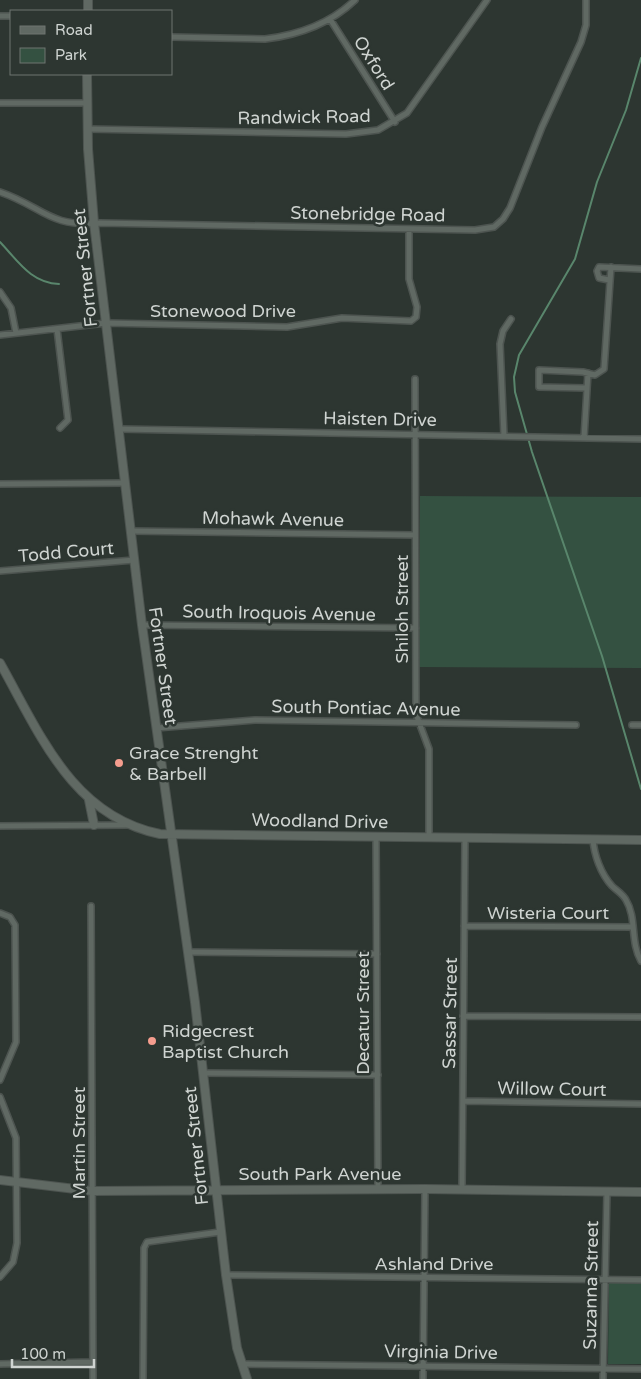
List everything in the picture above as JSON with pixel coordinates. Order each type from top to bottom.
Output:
[{"type":"street","points":[[172,37],[265,39],[294,34],[330,19],[355,0]]},
{"type":"street","name":"Randwick Road","points":[[87,129],[360,134],[378,130],[395,122],[413,106],[487,0]]},
{"type":"street","name":"Stonebridge Road","points":[[0,192],[58,221],[76,225],[482,230],[494,227],[503,219],[510,208],[542,128],[581,42],[586,25],[586,0]]},
{"type":"street","name":"Oxford","points":[[330,19],[395,122]]},
{"type":"street","name":"Fortner Street","points":[[87,75],[87,129],[94,224],[134,560],[188,952],[220,1232],[240,1364],[246,1379]]},
{"type":"street","points":[[0,103],[87,103]]},
{"type":"street","name":"Stonewood Drive","points":[[0,336],[106,323],[287,327],[342,318],[413,320],[416,316],[416,307],[409,279],[409,229]]},
{"type":"street","points":[[610,280],[599,278],[597,271],[600,266],[641,269]]},
{"type":"street","points":[[586,388],[538,387],[539,370],[600,373],[606,365],[611,267]]},
{"type":"street","points":[[0,292],[11,308],[16,334]]},
{"type":"street","points":[[504,436],[500,344],[503,331],[511,319]]},
{"type":"street","points":[[57,329],[68,420],[60,428]]},
{"type":"street","points":[[584,438],[588,373]]},
{"type":"street","name":"Shiloh Street","points":[[415,379],[416,714],[429,750],[430,837]]},
{"type":"street","name":"Haisten Drive","points":[[119,429],[641,440]]},
{"type":"street","points":[[0,484],[125,483]]},
{"type":"street","name":"Mohawk Avenue","points":[[131,531],[415,535]]},
{"type":"street","name":"Todd Court","points":[[0,571],[134,560]]},
{"type":"street","name":"South Iroquois Avenue","points":[[142,624],[416,628]]},
{"type":"street","points":[[0,663],[54,758],[72,783],[89,800],[127,825]]},
{"type":"street","name":"South Pontiac Avenue","points":[[156,728],[255,720],[576,725]]},
{"type":"street","points":[[632,725],[641,725]]},
{"type":"street","points":[[89,800],[94,824]]},
{"type":"street","name":"Woodland Drive","points":[[0,826],[127,825],[148,832],[171,834],[641,840]]},
{"type":"street","name":"Decatur Street","points":[[376,836],[378,1189]]},
{"type":"street","name":"Sassar Street","points":[[462,1189],[465,838]]},
{"type":"street","points":[[593,839],[600,866],[610,883],[627,902],[635,947],[641,960]]},
{"type":"street","name":"Martin Street","points":[[91,906],[92,1379]]},
{"type":"street","points":[[0,913],[10,916],[15,925],[16,1042],[0,1080]]},
{"type":"street","name":"Wisteria Court","points":[[464,926],[632,927]]},
{"type":"street","points":[[188,952],[377,954]]},
{"type":"street","points":[[463,1016],[641,1017]]},
{"type":"street","points":[[203,1073],[378,1075]]},
{"type":"street","points":[[0,1097],[15,1132],[17,1182],[17,1250],[10,1268],[0,1277]]},
{"type":"street","name":"Willow Court","points":[[462,1102],[641,1104]]},
{"type":"street","name":"South Park Avenue","points":[[0,1180],[92,1191],[462,1189],[641,1192]]},
{"type":"street","points":[[424,1379],[425,1189]]},
{"type":"street","name":"Suzanna Street","points":[[603,1379],[607,1191]]},
{"type":"street","points":[[142,1379],[144,1248],[147,1242],[220,1232]]},
{"type":"street","name":"Ashland Drive","points":[[226,1275],[641,1280]]},
{"type":"street","points":[[0,1364],[93,1362]]},
{"type":"street","name":"Virginia Drive","points":[[240,1364],[641,1369]]},
{"type":"green space","points":[[420,496],[641,497],[641,668],[419,667]]},
{"type":"green space","points":[[609,1283],[641,1283],[641,1364],[608,1364]]},
{"type":"waterway","points":[[641,58],[626,110],[597,182],[575,259],[519,355],[514,377],[515,392],[532,452],[602,656],[641,789]]},
{"type":"waterway","points":[[0,242],[33,275],[49,283],[59,284]]},
{"type":"place","name":"Grace Strenght & Barbell","points":[[119,763]]},
{"type":"place","name":"Ridgecrest Baptist Church","points":[[152,1041]]}]
